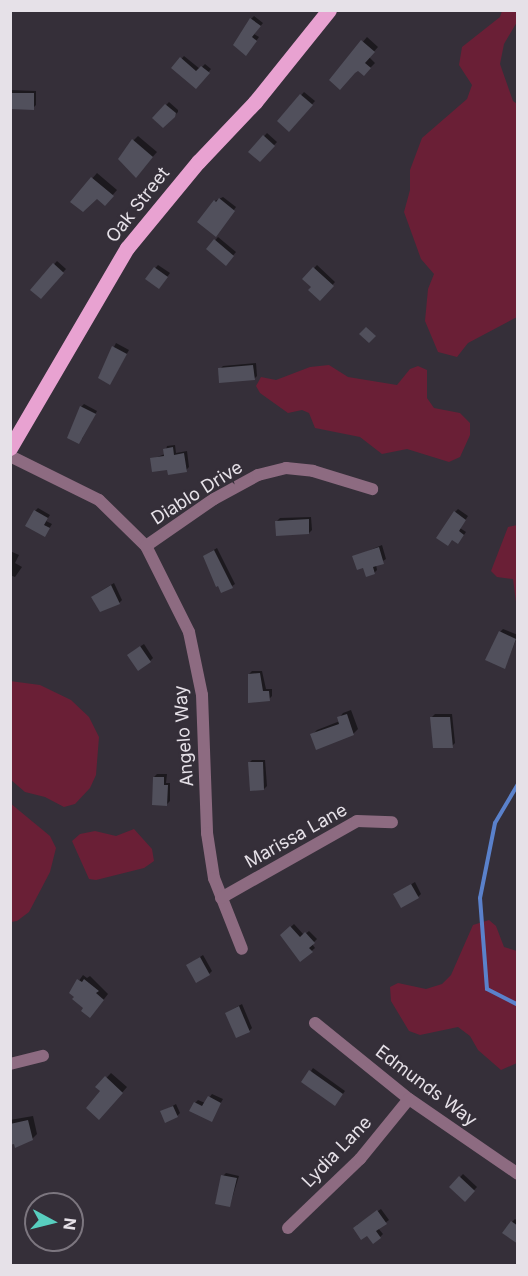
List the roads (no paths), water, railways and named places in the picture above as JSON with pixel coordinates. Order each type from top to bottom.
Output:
[{"type":"main road","name":"Oak Street","points":[[10,448],[126,248],[198,162],[255,102],[330,10]]},
{"type":"street","name":"Angelo Way","points":[[10,456],[99,500],[146,546],[189,632],[202,695],[207,832],[214,878],[242,949]]},
{"type":"street","name":"Diablo Drive","points":[[146,546],[223,494],[258,475],[286,468],[313,471],[372,489]]},
{"type":"street","name":"Marissa Lane","points":[[221,898],[357,821],[392,822]]},
{"type":"street","name":"Edmunds Way","points":[[315,1023],[409,1099],[518,1174]]},
{"type":"street","points":[[10,1064],[43,1056]]},
{"type":"street","name":"Lydia Lane","points":[[288,1228],[360,1159],[409,1099]]},
{"type":"waterway","points":[[518,784],[495,823],[480,898],[487,989],[518,1005]]}]
